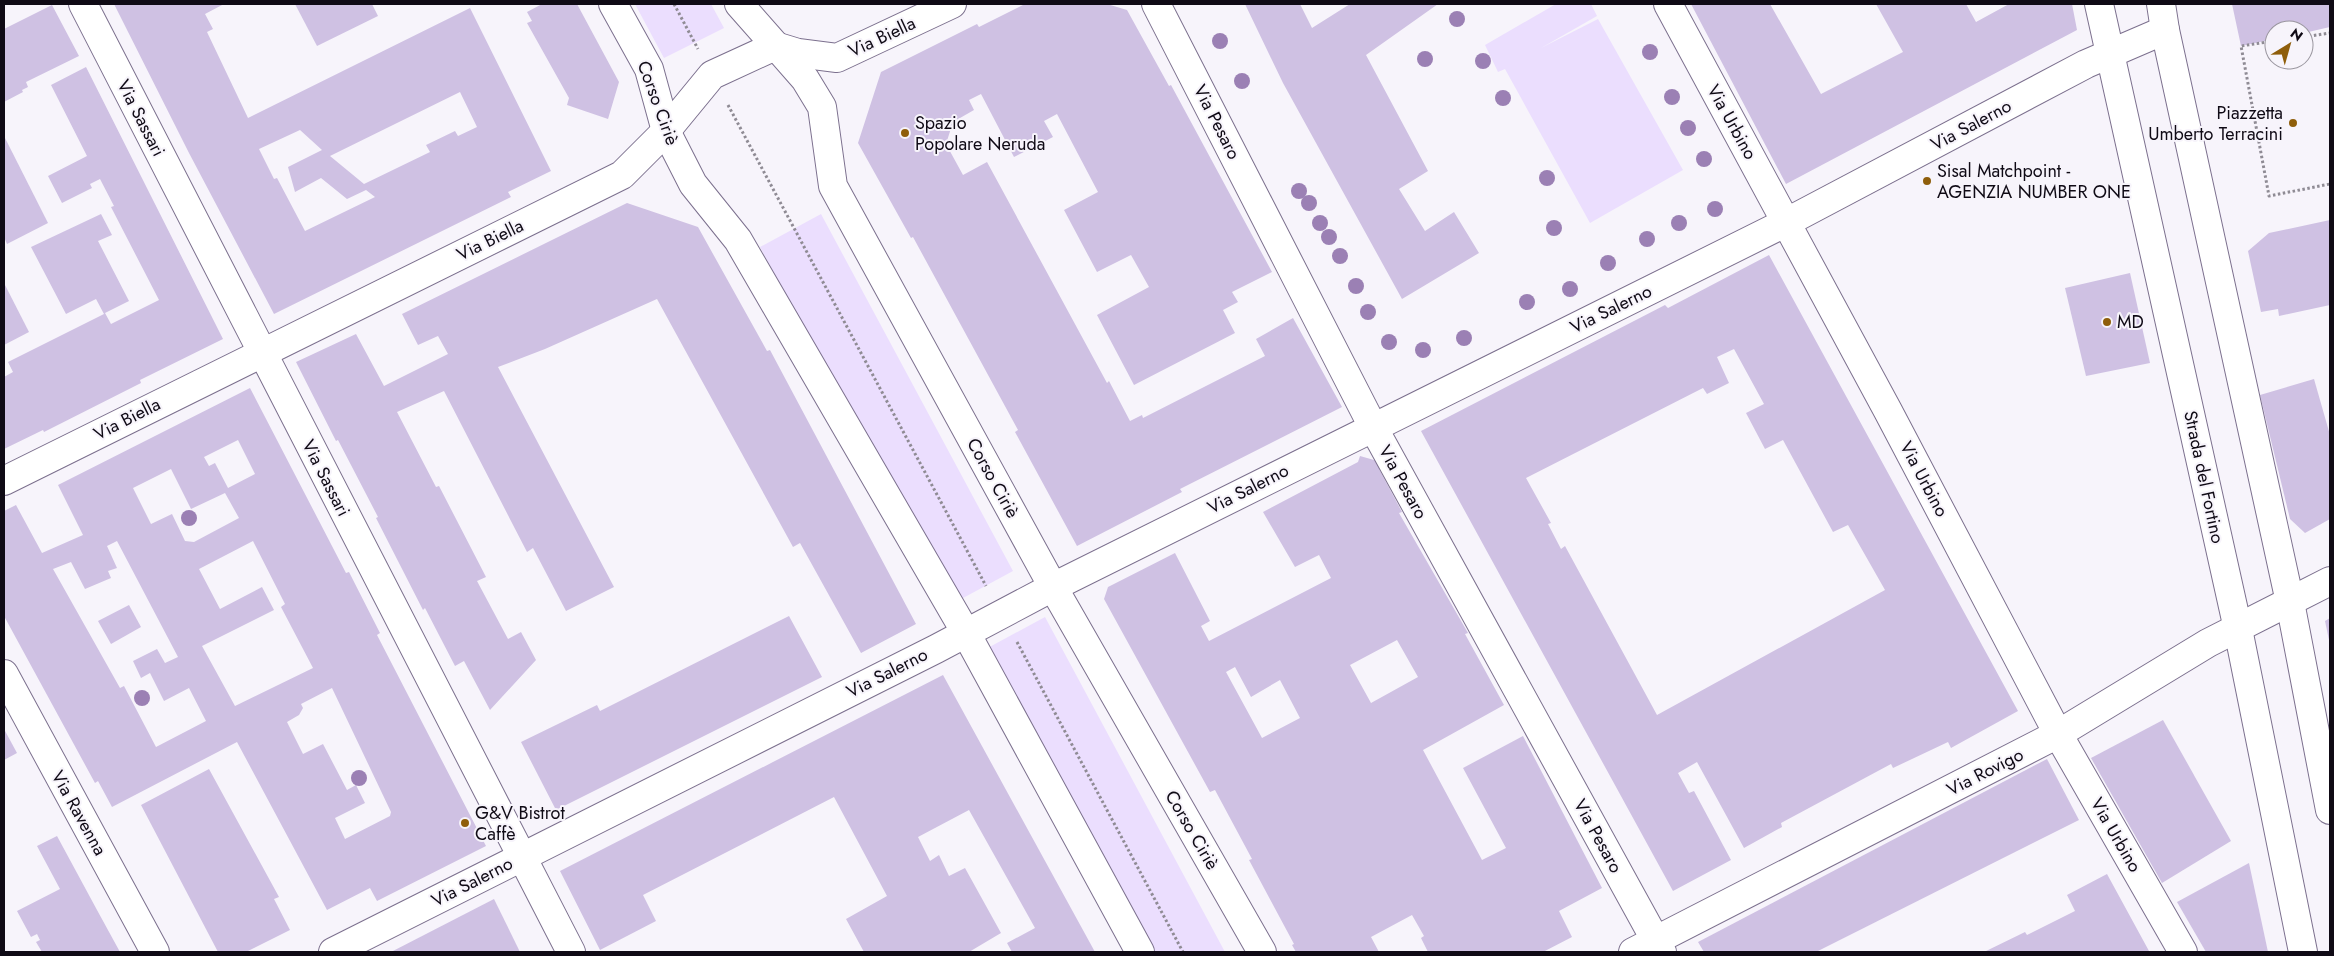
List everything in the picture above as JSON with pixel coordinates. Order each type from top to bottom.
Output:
[{"type":"street","name":"Via Sassari","points":[[83,4],[571,952]]},
{"type":"street","name":"Corso Ciriè","points":[[613,4],[648,70],[666,131],[693,184],[738,240],[966,633],[1140,952]]},
{"type":"street","name":"Corso Ciriè","points":[[738,4],[805,79],[822,107],[833,186],[1053,587],[1262,952]]},
{"type":"street","name":"Via Biella","points":[[4,481],[261,352],[622,176],[666,131],[712,75],[775,46],[798,53],[837,58],[952,4]]},
{"type":"street","name":"Via Pesaro","points":[[1156,4],[1373,427],[1650,948]]},
{"type":"street","name":"Via Urbino","points":[[1668,4],[1787,222],[2058,734],[2183,952]]},
{"type":"street","name":"Strada del Fortino","points":[[2099,4],[2238,629],[2304,952]]},
{"type":"street","name":"Via Salerno","points":[[333,952],[966,633],[1053,587],[1787,222],[2110,53],[2163,17]]},
{"type":"street","points":[[2163,17],[2290,602],[2330,810]]},
{"type":"street","name":"Via Rovigo","points":[[1650,948],[2058,734],[2208,643],[2330,581]]},
{"type":"street","name":"Via Ravenna","points":[[4,674],[155,952]]},
{"type":"path","points":[[674,4],[1183,952]]},
{"type":"path","points":[[2314,34],[2330,32]]},
{"type":"path","points":[[2264,43],[2241,46],[2270,196],[2330,184]]},
{"type":"shaded area","points":[[635,4],[711,4],[724,28],[664,58]]},
{"type":"shaded area","points":[[1556,4],[1591,4],[1597,16],[1541,48],[1598,19],[1683,170],[1590,223],[1505,69],[1498,72],[1485,45]]},
{"type":"shaded area","points":[[821,214],[1013,571],[952,604],[760,247]]},
{"type":"shaded area","points":[[1045,617],[1225,952],[1146,952],[984,650]]},
{"type":"building","points":[[114,4],[224,4],[205,14],[213,29],[207,32],[248,118],[470,8],[551,171],[508,192],[511,197],[274,314],[189,153]],"holes":[[[460,92],[477,127],[458,136],[455,131],[426,145],[430,152],[364,184],[330,156]],[[300,130],[322,150],[288,167],[295,192],[321,178],[347,199],[366,190],[375,197],[305,231],[277,178],[274,179],[259,149]]]},
{"type":"building","points":[[295,4],[372,4],[378,16],[317,46]]},
{"type":"building","points":[[542,4],[577,4],[619,82],[608,119],[567,105],[569,98],[527,23],[532,21],[527,12]]},
{"type":"building","points":[[1025,4],[1107,4],[1127,10],[1169,86],[1171,85],[1272,272],[1232,292],[1238,302],[1223,310],[1235,333],[1134,385],[1097,315],[1149,287],[1131,255],[1097,272],[1064,210],[1098,192],[1057,114],[1044,121],[1053,137],[1014,157],[981,94],[969,100],[974,110],[953,122],[946,144],[963,175],[987,162],[1107,383],[1109,381],[1130,421],[1142,415],[1143,418],[1265,356],[1256,339],[1293,318],[1342,407],[1180,489],[1182,492],[1077,546],[1015,432],[1018,430],[913,237],[911,238],[858,143],[881,72],[977,24],[979,27]]},
{"type":"building","points":[[1245,4],[1300,4],[1312,28],[1350,4],[1438,4],[1366,55],[1428,171],[1399,189],[1425,231],[1454,212],[1479,253],[1402,299],[1283,83]]},
{"type":"building","points":[[1691,4],[1770,4],[1821,94],[1903,52],[1876,4],[1966,4],[1976,22],[2009,4],[2072,4],[2077,30],[1786,184]]},
{"type":"building","points":[[2232,4],[2330,4],[2330,27],[2314,31],[2314,20],[2264,20],[2264,41],[2241,46]]},
{"type":"building","points":[[52,5],[79,56],[26,82],[28,87],[22,90],[23,92],[4,102],[4,29]]},
{"type":"building","points":[[86,67],[223,339],[140,380],[141,383],[44,432],[43,430],[4,449],[4,377],[13,372],[8,362],[104,314],[96,299],[66,314],[31,247],[101,214],[112,235],[98,241],[129,301],[105,313],[111,324],[159,300],[111,207],[114,206],[100,179],[90,184],[92,188],[62,203],[48,176],[87,156],[51,85]]},
{"type":"building","points":[[4,136],[48,223],[7,244],[4,237]]},
{"type":"building","points":[[627,203],[698,227],[767,351],[770,350],[916,624],[861,653],[800,543],[793,547],[657,299],[545,349],[498,367],[614,587],[566,611],[533,548],[527,552],[444,391],[397,412],[436,487],[439,486],[486,577],[477,581],[508,639],[521,632],[536,660],[490,710],[464,661],[455,666],[425,608],[423,610],[376,518],[378,517],[338,440],[336,441],[296,362],[356,334],[384,386],[448,354],[438,336],[418,345],[402,314]]},
{"type":"building","points":[[2330,220],[2330,305],[2279,316],[2278,309],[2261,312],[2248,251],[2269,233]]},
{"type":"building","points":[[1769,255],[2018,711],[1951,748],[1948,742],[1893,768],[1891,764],[1781,823],[1782,827],[1744,848],[1697,762],[1678,773],[1689,793],[1694,791],[1731,860],[1673,891],[1421,431],[1665,305],[1668,308]],"holes":[[[1734,349],[1764,404],[1746,413],[1765,449],[1783,440],[1833,532],[1848,525],[1885,590],[1657,715],[1565,546],[1561,549],[1548,524],[1551,523],[1526,478],[1703,388],[1707,394],[1729,383],[1717,357]]]},
{"type":"building","name":"MD","points":[[2130,273],[2150,363],[2086,376],[2065,288]]},
{"type":"building","points":[[4,283],[29,332],[4,345]]},
{"type":"building","points":[[2314,379],[2330,435],[2330,519],[2305,533],[2290,519],[2260,395]]},
{"type":"building","points":[[250,388],[346,573],[349,572],[380,633],[377,635],[486,846],[377,901],[370,888],[327,910],[237,742],[112,807],[98,781],[95,783],[4,616],[4,511],[16,505],[42,553],[83,535],[58,485]],"holes":[[[238,440],[255,474],[228,488],[215,463],[209,466],[204,457]],[[171,469],[191,509],[225,493],[239,518],[194,542],[185,541],[172,514],[151,524],[133,488]],[[117,541],[178,657],[165,663],[157,649],[133,661],[141,678],[150,673],[164,701],[189,688],[206,721],[156,747],[124,686],[120,688],[53,569],[71,562],[85,589],[111,578],[108,571],[117,568],[107,546]],[[253,541],[285,604],[281,607],[313,668],[235,706],[202,646],[274,610],[262,587],[220,609],[199,569]],[[332,688],[391,812],[390,816],[345,839],[335,818],[365,803],[356,785],[347,790],[323,744],[303,754],[287,722],[299,715],[303,708],[301,704]]]},
{"type":"building","points":[[1360,456],[1381,462],[1379,469],[1402,512],[1399,513],[1468,633],[1465,634],[1504,705],[1423,750],[1482,860],[1506,848],[1463,768],[1523,736],[1602,888],[1559,911],[1572,937],[1543,952],[1428,952],[1421,938],[1424,936],[1412,915],[1371,937],[1379,952],[1296,952],[1292,945],[1294,944],[1249,860],[1252,859],[1215,790],[1210,792],[1104,599],[1108,587],[1175,553],[1210,621],[1201,626],[1209,641],[1331,578],[1319,555],[1295,567],[1263,512],[1358,462]],"holes":[[[1397,640],[1418,677],[1371,703],[1350,665]],[[1235,667],[1251,697],[1280,680],[1300,718],[1262,738],[1226,672]]]},
{"type":"building","points":[[129,605],[141,627],[111,644],[98,621]]},
{"type":"building","points":[[789,616],[822,677],[556,810],[521,742],[597,705],[600,711]]},
{"type":"building","points":[[2330,618],[2330,639],[2329,640],[2325,621]]},
{"type":"building","points":[[943,675],[1095,952],[1012,952],[1007,943],[1035,928],[969,810],[918,837],[930,861],[939,855],[949,876],[965,868],[1001,933],[969,952],[864,952],[846,919],[887,896],[834,797],[643,895],[656,921],[600,950],[560,871]]},
{"type":"building","points":[[2163,720],[2231,841],[2162,883],[2091,758]]},
{"type":"building","points":[[4,729],[17,753],[4,760]]},
{"type":"building","points":[[2047,759],[2079,820],[1816,952],[1704,952],[1698,942]]},
{"type":"building","points":[[209,769],[279,897],[274,899],[290,930],[246,952],[218,952],[141,805]]},
{"type":"building","points":[[57,836],[120,952],[42,952],[36,942],[40,940],[37,934],[31,937],[17,911],[60,889],[37,846]]},
{"type":"building","points":[[2249,863],[2268,952],[2206,952],[2177,902]]},
{"type":"building","points":[[2107,874],[2149,951],[1984,952],[2025,932],[2027,935],[2075,911],[2067,895]]},
{"type":"building","points":[[494,899],[520,952],[391,952]]},
{"type":"place","name":"Piazzetta Umberto Terracini","points":[[2293,123]]},
{"type":"place","name":"Spazio Popolare Neruda","points":[[905,133]]},
{"type":"place","name":"Sisal Matchpoint - AGENZIA NUMBER ONE","points":[[1927,181]]},
{"type":"place","name":"MD","points":[[2107,322]]},
{"type":"place","name":"G&V Bistrot Caffè","points":[[465,823]]}]
